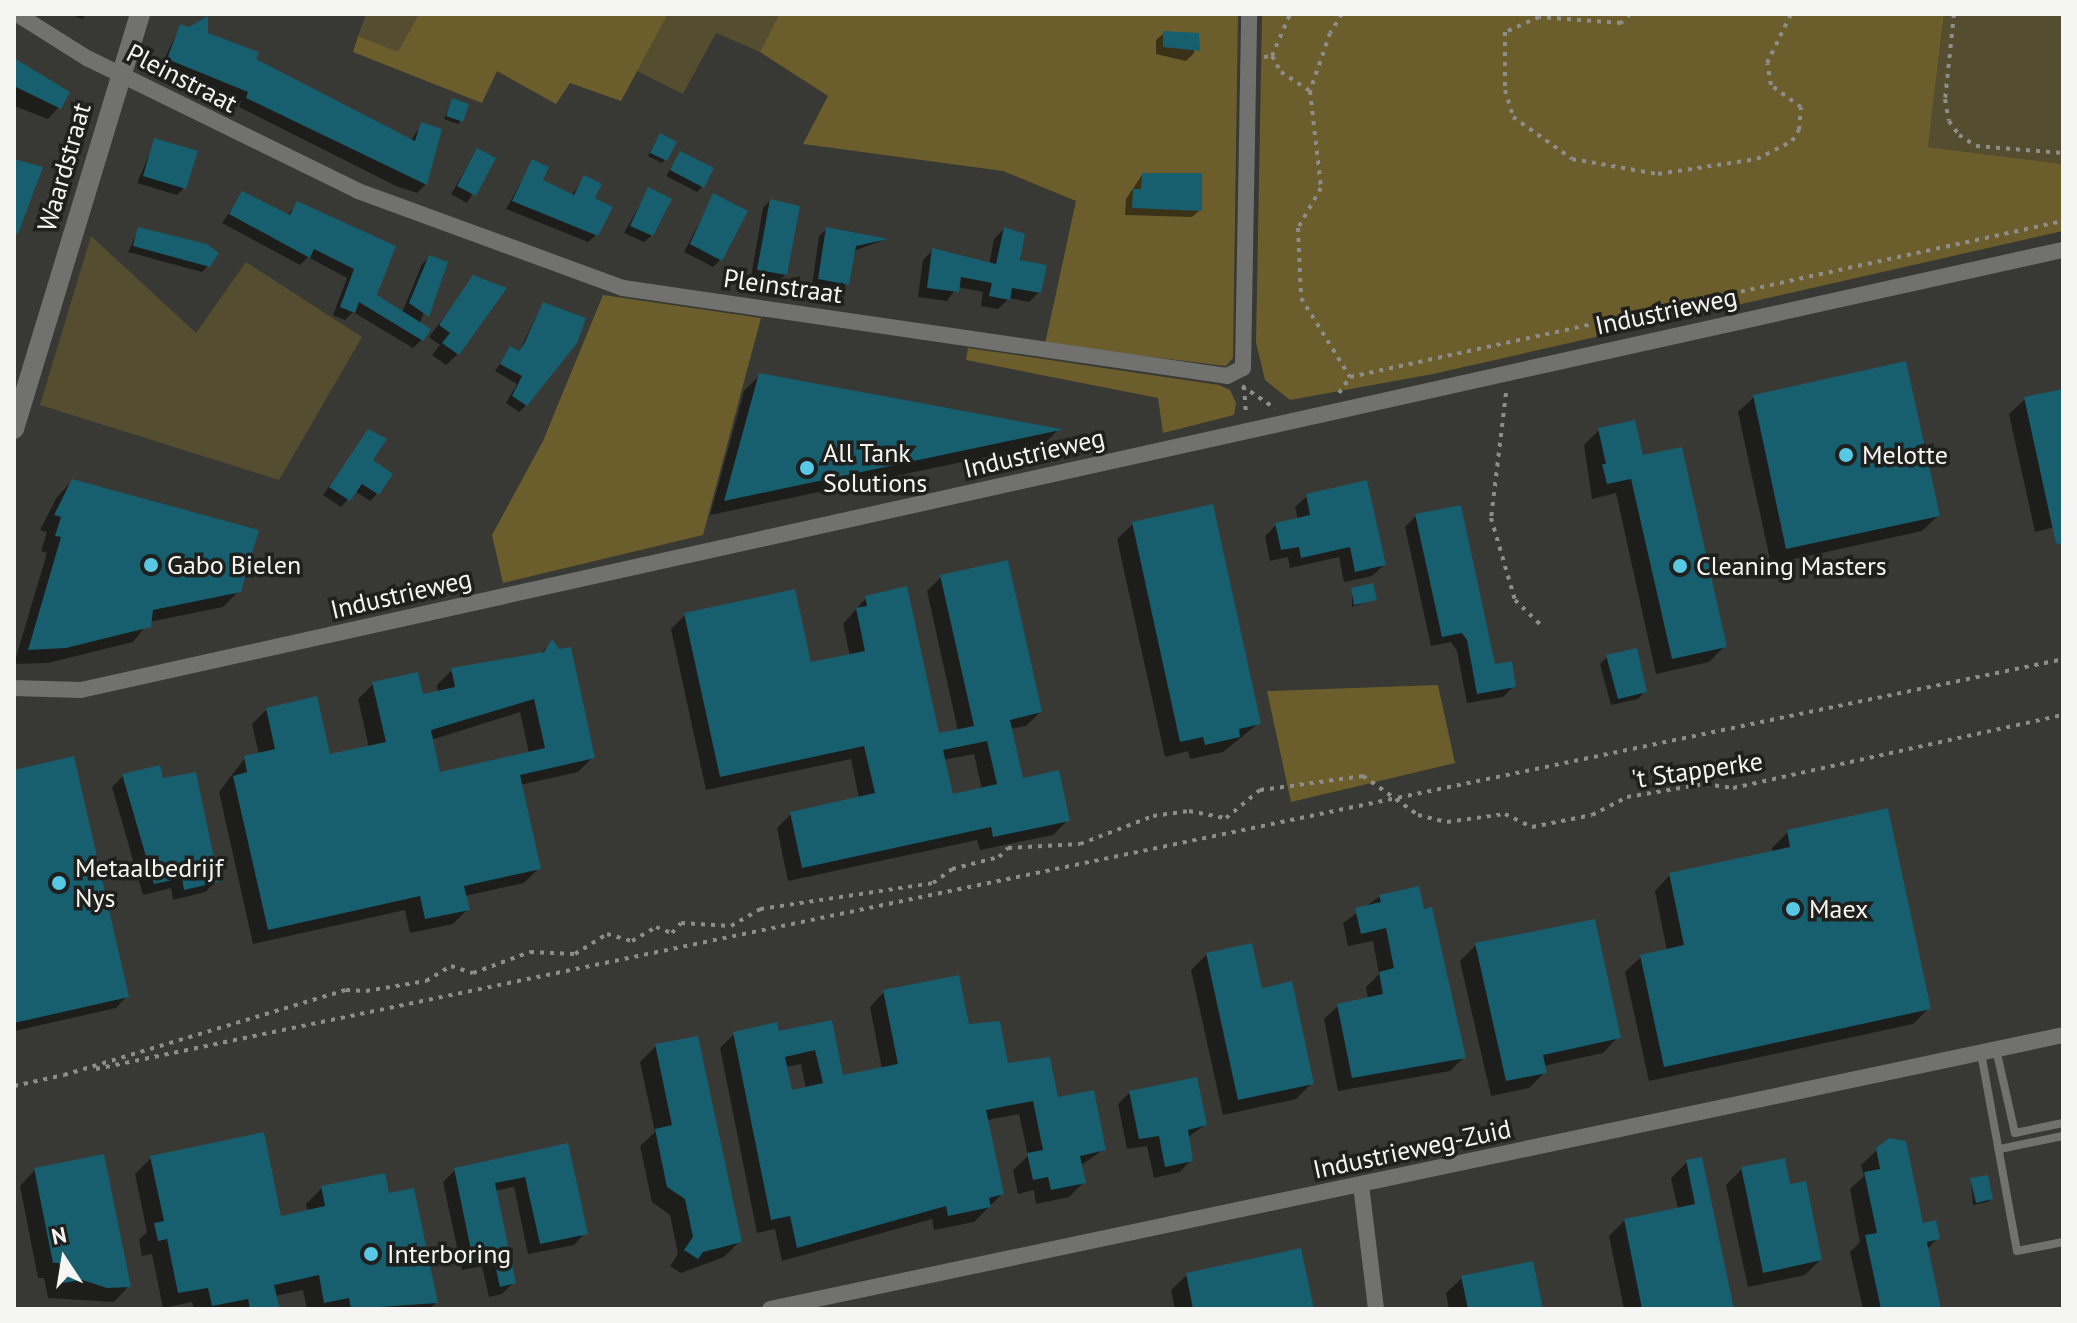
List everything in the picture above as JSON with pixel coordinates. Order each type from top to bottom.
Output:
[{"type":"street","name":"Pleinstraat","points":[[17,14],[119,73],[358,191],[623,288],[1227,376]]},
{"type":"street","name":"Waardstraat","points":[[14,429],[119,73],[140,14]]},
{"type":"street","points":[[1227,376],[1243,368],[1249,14]]},
{"type":"street","name":"Industrieweg","points":[[14,688],[81,690],[1507,370],[2063,250]]},
{"type":"street","name":"Industrieweg-Zuid","points":[[770,1309],[2063,1035]]},
{"type":"street","points":[[1361,1185],[1376,1309]]},
{"type":"lane","points":[[1988,1051],[2015,1133],[2063,1123]]},
{"type":"lane","points":[[1988,1051],[2017,1251],[2063,1242]]},
{"type":"lane","points":[[2000,1149],[2063,1136]]},
{"type":"path","points":[[1272,56],[1290,14]]},
{"type":"path","points":[[1342,14],[1330,33],[1310,91],[1321,188],[1298,228],[1301,298],[1350,377],[2063,221]]},
{"type":"path","points":[[1630,14],[1621,23],[1539,17],[1505,32],[1505,90],[1513,117],[1572,159],[1658,174],[1757,159],[1792,141],[1799,130],[1801,107],[1771,85],[1767,63],[1791,14]]},
{"type":"path","points":[[1954,14],[1945,99],[1949,121],[1959,135],[1976,146],[2063,153]]},
{"type":"path","points":[[1248,58],[1272,56]]},
{"type":"path","points":[[1272,56],[1281,72],[1310,91]]},
{"type":"path","points":[[1243,368],[1247,430]]},
{"type":"path","points":[[1507,370],[1491,518],[1515,600],[1542,626]]},
{"type":"path","points":[[1227,376],[1293,420]]},
{"type":"path","points":[[14,1086],[2063,659]]},
{"type":"path","name":"'t Stapperke","points":[[64,1075],[346,990],[366,991],[426,981],[451,966],[473,973],[530,952],[575,954],[607,934],[632,941],[656,927],[672,933],[681,923],[731,926],[760,909],[933,883],[952,869],[999,857],[1008,848],[1080,844],[1153,816],[1189,811],[1226,818],[1260,790],[1363,776],[1418,815],[1447,822],[1505,814],[1532,827],[1592,815],[1627,797],[1705,784],[1733,788],[2063,715]]},
{"type":"shaded area","points":[[366,14],[419,14],[398,53],[358,36]]},
{"type":"shaded area","points":[[419,14],[668,14],[621,101],[570,83],[556,104],[497,71],[482,103],[353,52],[358,36],[398,52]]},
{"type":"shaded area","points":[[668,14],[779,14],[760,52],[716,33],[683,94],[637,71]]},
{"type":"shaded area","points":[[779,14],[1238,14],[1233,358],[1226,366],[1045,344],[1076,201],[1003,171],[803,144],[828,96],[760,52]]},
{"type":"shaded area","points":[[1262,14],[1944,14],[1928,147],[2063,164],[2063,231],[1433,374],[1290,400],[1265,380],[1256,343]]},
{"type":"shaded area","points":[[1944,14],[2063,14],[2063,164],[1928,147]]},
{"type":"shaded area","points":[[91,236],[196,333],[246,262],[362,337],[279,480],[40,405]]},
{"type":"shaded area","points":[[603,295],[761,318],[703,535],[503,583],[492,535],[543,441]]},
{"type":"shaded area","points":[[968,348],[1219,385],[1230,390],[1236,403],[1234,415],[1163,433],[1158,398],[966,360]]},
{"type":"shaded area","points":[[1438,685],[1455,763],[1291,802],[1267,691]]},
{"type":"building","points":[[208,16],[208,33],[259,52],[256,59],[415,141],[421,122],[442,129],[427,185],[246,98],[248,92],[167,59],[180,24],[189,27]]},
{"type":"building","points":[[1163,31],[1199,33],[1200,51],[1163,47]]},
{"type":"building","points":[[14,58],[70,92],[61,109],[14,86]]},
{"type":"building","points":[[452,98],[469,104],[463,122],[446,116]]},
{"type":"building","points":[[660,133],[677,142],[667,161],[650,153]]},
{"type":"building","points":[[154,138],[198,151],[186,189],[143,176]]},
{"type":"building","points":[[477,148],[496,158],[476,196],[457,186]]},
{"type":"building","points":[[680,151],[714,168],[704,188],[670,170]]},
{"type":"building","points":[[14,159],[43,167],[18,234],[14,233]]},
{"type":"building","points":[[532,159],[549,167],[543,180],[574,195],[584,175],[602,184],[595,198],[613,207],[598,236],[512,201]]},
{"type":"building","points":[[1142,173],[1202,173],[1202,211],[1132,208],[1133,189],[1141,189]]},
{"type":"building","points":[[648,187],[672,199],[653,236],[630,226]]},
{"type":"building","points":[[242,191],[290,215],[297,201],[396,246],[377,295],[431,329],[423,341],[359,302],[355,313],[340,307],[354,269],[314,249],[310,258],[229,214]]},
{"type":"building","points":[[713,193],[748,211],[722,261],[690,244]]},
{"type":"building","points":[[770,199],[800,206],[787,275],[757,270]]},
{"type":"building","points":[[138,227],[207,244],[219,253],[210,267],[133,246]]},
{"type":"building","points":[[826,227],[888,239],[856,246],[849,285],[818,279]]},
{"type":"building","points":[[1004,227],[1025,234],[1020,260],[1047,265],[1041,293],[1012,288],[1010,300],[989,296],[992,283],[961,277],[959,292],[927,288],[932,248],[996,264]]},
{"type":"building","points":[[429,255],[448,262],[429,317],[409,303]]},
{"type":"building","points":[[473,275],[507,288],[459,355],[442,343],[450,333],[439,325]]},
{"type":"building","points":[[543,302],[586,318],[577,343],[527,406],[512,396],[522,376],[500,364],[510,346],[519,351]]},
{"type":"building","name":"Melotte","points":[[1906,361],[1940,516],[1786,549],[1753,395]]},
{"type":"building","name":"All Tank Solutions","points":[[759,373],[1061,429],[1061,430],[724,501]]},
{"type":"building","points":[[2063,389],[2063,543],[2056,544],[2024,397]]},
{"type":"building","name":"Cleaning Masters","points":[[1635,420],[1643,455],[1682,447],[1727,647],[1672,659],[1631,479],[1607,484],[1602,464],[1606,464],[1598,428]]},
{"type":"building","points":[[368,429],[387,439],[373,460],[393,474],[379,495],[362,484],[350,501],[329,487]]},
{"type":"building","name":"Gabo Bielen","points":[[72,479],[259,530],[241,592],[153,610],[151,627],[66,648],[28,650],[61,537],[55,536],[61,517],[54,515]]},
{"type":"building","points":[[1367,480],[1386,565],[1355,572],[1350,547],[1301,558],[1299,547],[1281,550],[1275,523],[1310,515],[1306,494]]},
{"type":"building","points":[[1213,504],[1261,724],[1239,729],[1240,737],[1205,745],[1203,737],[1180,742],[1132,522]]},
{"type":"building","points":[[1461,505],[1495,664],[1512,661],[1516,687],[1477,694],[1467,640],[1462,633],[1442,637],[1415,514]]},
{"type":"building","points":[[1008,560],[1042,712],[1010,720],[1023,778],[1059,770],[1070,821],[993,837],[991,827],[802,868],[790,812],[875,793],[864,746],[720,777],[684,613],[795,589],[811,662],[865,651],[856,608],[867,606],[865,596],[907,586],[939,733],[974,726],[940,575]],"holes":[[[987,741],[997,784],[953,794],[943,750]]]},
{"type":"building","points":[[1373,583],[1377,600],[1354,605],[1351,588]]},
{"type":"building","points":[[552,639],[559,649],[571,647],[595,758],[520,775],[541,869],[464,886],[470,910],[425,919],[420,896],[268,930],[233,776],[247,772],[244,756],[275,749],[266,708],[317,696],[330,754],[386,742],[372,682],[418,672],[423,694],[455,687],[451,668],[544,652]],"holes":[[[534,699],[545,748],[440,772],[431,730]]]},
{"type":"building","points":[[1637,648],[1647,692],[1618,699],[1606,655]]},
{"type":"building","name":"Metaalbedrijf Nys","points":[[74,756],[129,997],[14,1023],[14,770]]},
{"type":"building","points":[[160,765],[163,778],[196,772],[219,882],[184,890],[182,878],[154,884],[122,774]]},
{"type":"building","name":"Maex","points":[[1888,808],[1931,1009],[1664,1067],[1640,955],[1684,945],[1669,873],[1790,847],[1787,830]]},
{"type":"building","points":[[1419,886],[1424,909],[1432,907],[1466,1058],[1352,1078],[1337,1004],[1383,994],[1379,972],[1394,968],[1386,928],[1361,934],[1355,908],[1381,902],[1379,895]]},
{"type":"building","points":[[1595,919],[1621,1038],[1543,1055],[1547,1073],[1506,1081],[1475,943]]},
{"type":"building","points":[[1252,943],[1262,988],[1292,981],[1314,1084],[1238,1100],[1206,953]]},
{"type":"building","points":[[959,975],[969,1024],[1000,1021],[1008,1063],[1050,1057],[1058,1097],[1094,1090],[1106,1150],[1080,1156],[1086,1183],[1051,1190],[1048,1177],[1033,1180],[1027,1153],[1043,1150],[1033,1101],[986,1110],[1004,1194],[989,1198],[991,1207],[948,1216],[946,1206],[797,1248],[790,1216],[771,1220],[733,1032],[777,1022],[779,1031],[832,1020],[843,1075],[898,1064],[883,990]],"holes":[[[815,1050],[823,1083],[792,1090],[785,1057]]]},
{"type":"building","points":[[698,1036],[742,1242],[703,1252],[698,1259],[684,1250],[693,1237],[685,1199],[667,1187],[655,1129],[672,1125],[655,1044]]},
{"type":"building","points":[[1197,1077],[1207,1125],[1188,1130],[1193,1161],[1165,1167],[1159,1136],[1139,1139],[1129,1091]]},
{"type":"building","points":[[264,1132],[281,1216],[325,1206],[321,1186],[385,1173],[389,1193],[414,1188],[438,1303],[351,1309],[349,1298],[324,1303],[319,1275],[274,1285],[280,1309],[250,1309],[248,1299],[212,1306],[208,1288],[178,1293],[167,1239],[158,1241],[154,1223],[164,1221],[150,1156]]},
{"type":"building","points":[[1889,1138],[1906,1141],[1923,1223],[1936,1220],[1940,1239],[1927,1242],[1941,1309],[1881,1309],[1865,1235],[1877,1233],[1864,1172],[1880,1169],[1876,1148]]},
{"type":"building","points":[[568,1143],[588,1234],[540,1244],[525,1177],[495,1183],[516,1283],[500,1287],[493,1256],[473,1260],[454,1168]]},
{"type":"building","points":[[104,1154],[131,1287],[107,1288],[82,1280],[63,1283],[59,1263],[53,1263],[34,1168]]},
{"type":"building","points":[[1702,1157],[1734,1309],[1642,1309],[1624,1219],[1695,1204],[1686,1160]]},
{"type":"building","points":[[1785,1158],[1790,1184],[1806,1181],[1822,1260],[1763,1273],[1741,1167]]},
{"type":"building","points":[[1988,1175],[1993,1199],[1976,1203],[1970,1178]]},
{"type":"building","points":[[1301,1248],[1314,1309],[1193,1309],[1186,1273]]},
{"type":"building","points":[[1533,1261],[1543,1309],[1468,1309],[1461,1276]]},
{"type":"place","name":"Melotte","points":[[1846,455]]},
{"type":"place","name":"All Tank Solutions","points":[[807,468]]},
{"type":"place","name":"Gabo Bielen","points":[[151,565]]},
{"type":"place","name":"Cleaning Masters","points":[[1680,566]]},
{"type":"place","name":"Metaalbedrijf Nys","points":[[59,883]]},
{"type":"place","name":"Maex","points":[[1793,909]]},
{"type":"place","name":"Interboring","points":[[371,1254]]}]
